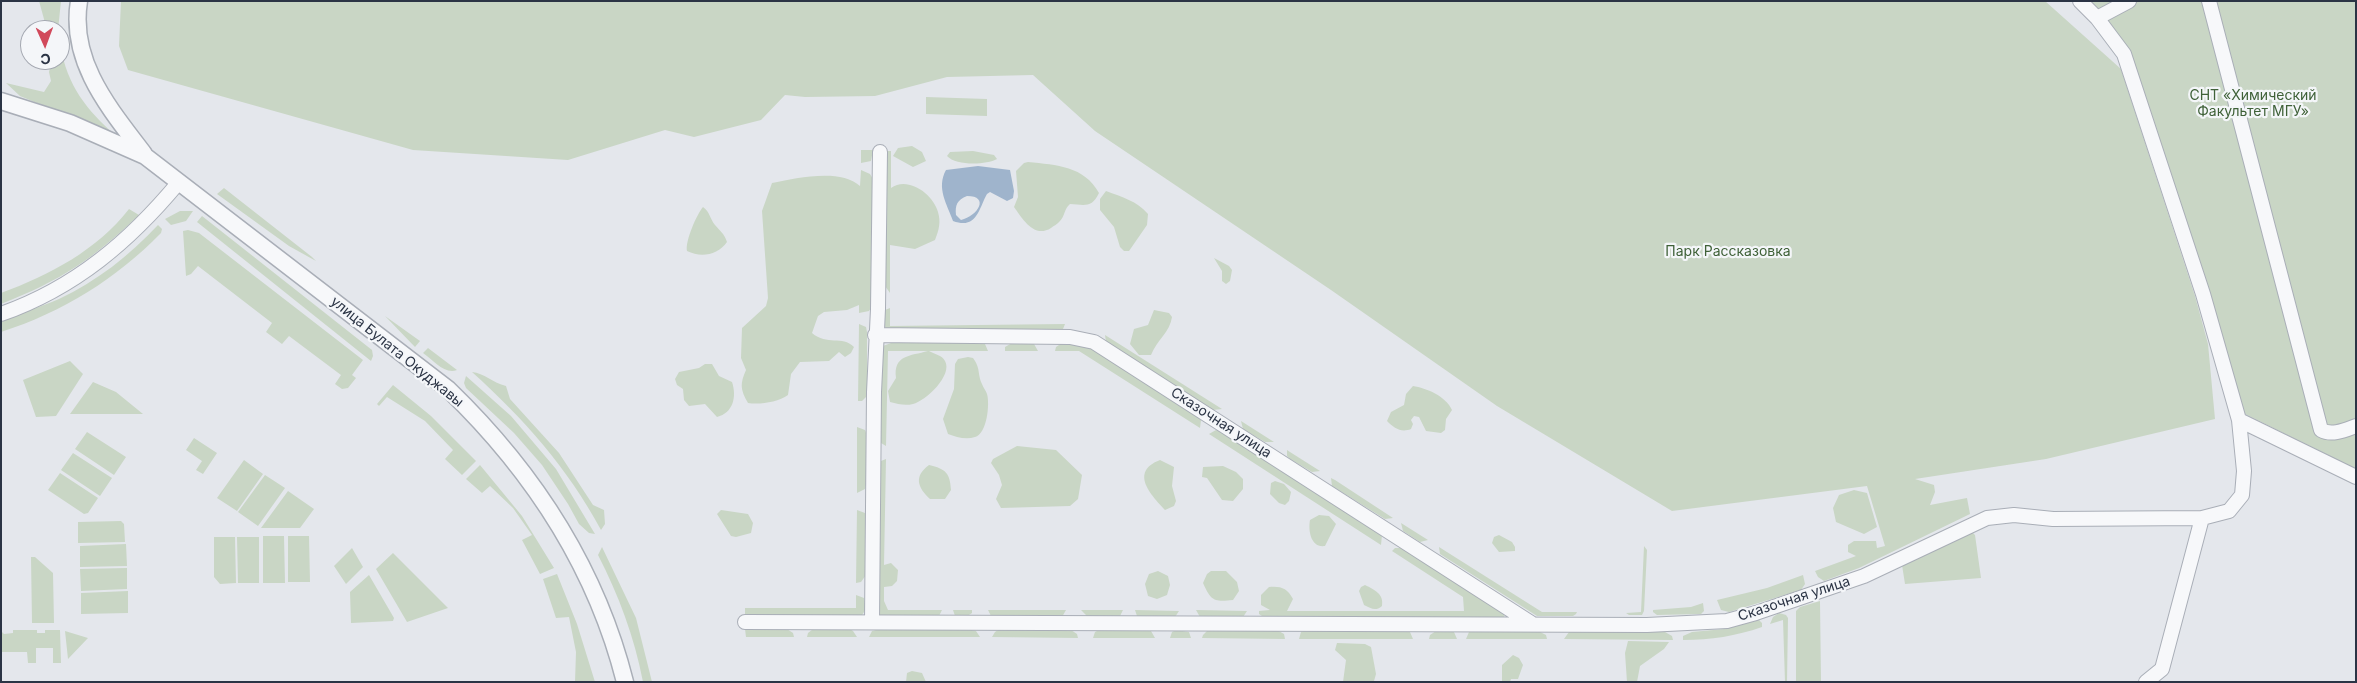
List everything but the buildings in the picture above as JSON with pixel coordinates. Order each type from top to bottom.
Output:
[{"type":"street","points":[[79,1],[79,37],[86,66],[102,98],[145,156]]},
{"type":"street","name":"Сказочная улица","points":[[745,622],[1647,625],[1727,621],[1742,618],[1864,576],[1987,518],[2014,515],[2052,520],[2202,518],[2229,510],[2242,495],[2244,471],[2239,420],[2203,294],[2124,54],[2080,1]]},
{"type":"street","points":[[2096,18],[2129,1]]},
{"type":"street","points":[[2209,1],[2321,430],[2326,433],[2334,433],[2356,426]]},
{"type":"street","points":[[1,101],[70,123],[145,156]]},
{"type":"street","points":[[872,622],[875,336],[878,298],[880,152]]},
{"type":"street","name":"улица Булата Окуджавы","points":[[145,156],[448,389],[492,434],[539,494],[576,554],[602,608],[625,682]]},
{"type":"street","points":[[1,314],[51,293],[94,266],[142,225],[179,182]]},
{"type":"street","name":"Сказочная улица","points":[[875,336],[1070,337],[1094,342],[1531,624]]},
{"type":"street","points":[[2239,420],[2356,477]]},
{"type":"street","points":[[2146,682],[2162,669],[2202,518]]},
{"type":"green space","points":[[39,1],[61,1],[59,20],[44,20]]},
{"type":"green space","name":"Парк Рассказовка","points":[[121,1],[2045,1],[2121,69],[2195,296],[2208,344],[2215,419],[2046,459],[1915,479],[1934,485],[1935,492],[1930,505],[1967,498],[1970,514],[1859,568],[1824,581],[1818,577],[1815,571],[1856,556],[1848,552],[1848,545],[1854,541],[1876,541],[1877,548],[1885,546],[1867,486],[1672,511],[1497,406],[1331,290],[1095,131],[1033,75],[947,77],[875,96],[805,97],[785,95],[761,120],[694,137],[665,130],[568,160],[413,150],[128,70],[119,46]]},
{"type":"green space","name":"СНТ «Химический Факультет МГУ»","points":[[2072,1],[2356,1],[2356,469],[2245,414],[2184,218],[2123,45]]},
{"type":"green space","points":[[50,70],[67,70],[73,85],[87,106],[116,136],[20,96],[6,83],[44,92],[51,81]]},
{"type":"green space","points":[[926,97],[987,99],[987,116],[926,114]]},
{"type":"green space","points":[[912,146],[922,152],[926,161],[913,167],[893,156],[898,148]]},
{"type":"green space","points":[[861,150],[873,150],[871,161],[861,163]]},
{"type":"green space","points":[[887,151],[891,151],[891,188],[905,184],[919,189],[935,205],[939,219],[935,240],[915,249],[890,245],[890,293],[885,286]]},
{"type":"green space","points":[[973,151],[994,155],[997,159],[971,164],[957,162],[947,156],[950,152]]},
{"type":"green space","points":[[1024,163],[1069,168],[1086,177],[1099,193],[1091,203],[1084,205],[1070,204],[1062,219],[1051,228],[1045,231],[1034,229],[1029,226],[1014,207],[1018,197],[1016,171]]},
{"type":"green space","points":[[861,170],[870,174],[873,179],[872,306],[869,311],[859,313],[859,305],[847,310],[824,312],[818,316],[812,333],[823,339],[849,343],[854,347],[851,353],[845,357],[839,352],[829,361],[800,362],[791,374],[788,395],[769,402],[748,403],[743,394],[742,386],[746,370],[741,358],[742,328],[766,306],[768,298],[762,211],[772,183],[805,177],[830,176],[852,180],[860,186]]},
{"type":"green space","points":[[224,188],[316,261],[289,246],[217,194]]},
{"type":"green space","points":[[1106,191],[1134,203],[1148,214],[1147,225],[1129,251],[1124,251],[1120,247],[1114,227],[1100,210],[1100,199]]},
{"type":"green space","points":[[703,207],[727,242],[719,250],[703,255],[687,251],[687,247],[692,228]]},
{"type":"green space","points":[[129,209],[139,215],[91,256],[59,277],[1,304],[1,293],[37,278],[71,260],[102,237]]},
{"type":"green space","points":[[180,211],[193,211],[186,221],[171,225],[165,219]]},
{"type":"green space","points":[[202,216],[372,350],[373,356],[371,361],[197,222]]},
{"type":"green space","points":[[158,225],[162,229],[161,233],[144,250],[107,279],[46,315],[1,332],[1,322],[59,299],[99,276],[136,247]]},
{"type":"green space","points":[[188,230],[199,233],[363,360],[352,375],[356,378],[348,388],[342,389],[335,384],[341,375],[289,336],[282,344],[266,332],[272,323],[198,266],[191,274],[186,276],[183,231]]},
{"type":"green space","points":[[1214,258],[1229,266],[1232,270],[1230,281],[1226,284],[1222,281],[1222,271]]},
{"type":"green space","points":[[890,308],[890,326],[1065,324],[1063,329],[1059,330],[889,329],[884,327],[885,310]]},
{"type":"green space","points":[[1154,310],[1169,313],[1172,317],[1171,322],[1151,355],[1139,355],[1130,344],[1134,329],[1148,325]]},
{"type":"green space","points":[[385,316],[420,341],[415,347]]},
{"type":"green space","points":[[859,324],[866,327],[867,332],[867,396],[862,401],[858,401]]},
{"type":"green space","points":[[1105,335],[1222,409],[1213,410],[1106,342]]},
{"type":"green space","points":[[891,343],[981,343],[985,344],[988,351],[929,351],[944,359],[945,373],[942,380],[931,393],[918,402],[907,405],[890,402],[888,391],[896,378],[897,365],[904,358],[928,351],[888,351],[886,446],[881,443],[880,438],[881,351],[883,346]]},
{"type":"green space","points":[[1012,343],[1034,344],[1038,351],[1005,351],[1005,347]]},
{"type":"green space","points":[[1062,343],[1085,345],[1198,416],[1201,420],[1200,428],[1079,351],[1055,351],[1056,347]]},
{"type":"green space","points":[[428,348],[457,370],[444,369],[435,363],[423,353]]},
{"type":"green space","points":[[973,358],[977,365],[987,394],[988,405],[985,425],[979,435],[972,438],[948,434],[943,419],[954,389],[955,364],[958,359]]},
{"type":"green space","points":[[70,361],[83,374],[56,416],[36,417],[23,380]]},
{"type":"green space","points":[[705,364],[712,364],[719,376],[732,382],[734,399],[732,404],[727,412],[717,417],[705,404],[689,406],[684,400],[683,389],[677,385],[675,379],[679,372],[699,368]]},
{"type":"green space","points":[[472,372],[481,374],[506,386],[510,399],[559,453],[593,505],[604,510],[605,524],[601,530],[574,485],[543,445],[527,426]]},
{"type":"green space","points":[[466,376],[511,416],[556,469],[595,534],[589,533],[579,524],[542,465],[514,433],[466,388],[464,383]]},
{"type":"green space","points":[[93,382],[116,392],[143,414],[70,414]]},
{"type":"green space","points":[[393,385],[431,416],[476,461],[462,475],[445,459],[453,450],[425,421],[387,397],[379,406],[377,404]]},
{"type":"green space","points":[[1413,386],[1440,397],[1452,410],[1446,419],[1445,430],[1441,433],[1426,431],[1419,417],[1414,416],[1411,420],[1413,424],[1411,429],[1407,430],[1398,429],[1387,421],[1391,412],[1404,405],[1406,394]]},
{"type":"green space","points":[[1241,421],[1274,442],[1265,442],[1243,429]]},
{"type":"green space","points":[[857,427],[865,430],[867,435],[866,485],[865,489],[857,493]]},
{"type":"green space","points":[[1216,430],[1379,532],[1382,535],[1381,545],[1209,434]]},
{"type":"green space","points":[[87,432],[126,457],[114,475],[75,449]]},
{"type":"green space","points":[[194,438],[217,453],[203,474],[196,470],[202,461],[186,450]]},
{"type":"green space","points":[[1017,446],[1056,450],[1082,475],[1078,499],[1070,506],[1001,508],[996,499],[1002,485],[999,475],[991,463],[993,459]]},
{"type":"green space","points":[[1287,450],[1320,471],[1312,472],[1290,459],[1287,456]]},
{"type":"green space","points":[[73,453],[112,478],[100,496],[61,470]]},
{"type":"green space","points":[[886,459],[884,565],[891,563],[898,570],[897,581],[892,586],[884,587],[884,601],[888,610],[942,610],[939,616],[882,617],[880,615],[880,465],[881,461]]},
{"type":"green space","points":[[244,460],[263,474],[237,511],[217,498]]},
{"type":"green space","points":[[1160,460],[1174,467],[1172,486],[1176,501],[1174,506],[1165,510],[1149,491],[1144,477],[1151,465]]},
{"type":"green space","points":[[480,465],[522,516],[554,568],[540,574],[522,540],[532,535],[513,508],[490,486],[482,493],[466,479]]},
{"type":"green space","points":[[929,465],[943,470],[950,479],[951,490],[945,499],[930,499],[920,486],[919,477]]},
{"type":"green space","points":[[1223,466],[1236,472],[1243,479],[1243,489],[1233,501],[1222,500],[1207,478],[1202,477],[1203,467]]},
{"type":"green space","points":[[60,473],[98,498],[88,513],[84,514],[48,490]]},
{"type":"green space","points":[[265,475],[285,488],[258,526],[238,512]]},
{"type":"green space","points":[[1331,478],[1393,518],[1385,519],[1332,486]]},
{"type":"green space","points":[[1275,481],[1284,484],[1291,492],[1289,501],[1285,505],[1279,503],[1270,494],[1271,483]]},
{"type":"green space","points":[[1854,490],[1867,493],[1877,527],[1864,534],[1836,522],[1833,508],[1839,495]]},
{"type":"green space","points":[[288,491],[314,509],[300,528],[261,528]]},
{"type":"green space","points":[[721,510],[748,514],[753,523],[751,533],[736,537],[731,536],[717,514]]},
{"type":"green space","points":[[857,510],[865,513],[866,517],[866,575],[861,582],[856,583]]},
{"type":"green space","points":[[1319,515],[1329,516],[1336,524],[1325,546],[1316,544],[1310,534],[1310,520]]},
{"type":"green space","points":[[121,521],[124,524],[125,542],[78,543],[78,522]]},
{"type":"green space","points":[[1401,523],[1428,540],[1420,542],[1403,531]]},
{"type":"green space","points":[[1972,532],[1975,535],[1981,578],[1905,584],[1902,565]]},
{"type":"green space","points":[[1499,535],[1512,542],[1515,551],[1499,552],[1492,543],[1494,537]]},
{"type":"green space","points":[[263,536],[284,536],[285,583],[263,583]]},
{"type":"green space","points":[[288,536],[309,536],[310,582],[288,582]]},
{"type":"green space","points":[[214,537],[235,537],[236,583],[220,584],[214,577]]},
{"type":"green space","points":[[237,537],[259,537],[259,583],[238,583]]},
{"type":"green space","points":[[126,544],[127,566],[80,567],[80,546]]},
{"type":"green space","points":[[1644,546],[1647,550],[1644,611],[1642,615],[1629,615],[1626,613],[1641,612]]},
{"type":"green space","points":[[602,547],[636,618],[652,682],[643,682],[625,617],[598,555]]},
{"type":"green space","points":[[1439,547],[1542,612],[1577,612],[1573,616],[1537,616],[1440,554]]},
{"type":"green space","points":[[352,548],[363,567],[346,584],[334,566]]},
{"type":"green space","points":[[1395,548],[1404,548],[1505,614],[1504,617],[1265,618],[1259,614],[1259,611],[1270,610],[1261,605],[1261,595],[1269,587],[1280,587],[1288,592],[1293,599],[1287,611],[1464,611],[1463,597],[1392,551]]},
{"type":"green space","points":[[393,553],[448,608],[407,622],[376,569]]},
{"type":"green space","points":[[31,557],[35,557],[53,573],[54,623],[32,623]]},
{"type":"green space","points":[[127,568],[127,589],[81,591],[80,569]]},
{"type":"green space","points":[[1158,571],[1168,576],[1170,585],[1167,595],[1157,599],[1148,596],[1145,584],[1149,574]]},
{"type":"green space","points":[[1211,571],[1226,571],[1237,582],[1239,591],[1233,600],[1221,601],[1214,599],[1208,594],[1203,583],[1207,574]]},
{"type":"green space","points":[[557,574],[577,624],[595,682],[575,682],[576,652],[569,617],[556,618],[543,579]]},
{"type":"green space","points":[[369,575],[394,618],[393,621],[351,623],[350,592]]},
{"type":"green space","points":[[1803,575],[1805,584],[1801,590],[1729,612],[1721,610],[1717,600],[1767,588]]},
{"type":"green space","points":[[1365,585],[1382,598],[1382,606],[1380,608],[1373,609],[1364,605],[1359,591]]},
{"type":"green space","points":[[128,591],[128,613],[81,614],[81,593]]},
{"type":"green space","points":[[856,595],[864,598],[866,609],[862,615],[745,615],[745,608],[856,608]]},
{"type":"green space","points":[[1820,601],[1821,682],[1796,682],[1796,611],[1800,607]]},
{"type":"green space","points":[[1703,603],[1704,611],[1701,614],[1657,615],[1653,612],[1653,610],[1691,607]]},
{"type":"green space","points":[[953,610],[972,610],[972,613],[966,617],[955,616]]},
{"type":"green space","points":[[988,610],[1066,610],[1062,617],[991,616]]},
{"type":"green space","points":[[1081,610],[1123,610],[1120,616],[1117,617],[1088,617]]},
{"type":"green space","points":[[1135,610],[1179,611],[1175,617],[1137,616]]},
{"type":"green space","points":[[1196,610],[1247,611],[1243,617],[1204,618],[1200,617]]},
{"type":"green space","points":[[1779,613],[1786,615],[1788,618],[1787,682],[1785,682],[1783,620],[1770,624],[1773,617]]},
{"type":"green space","points":[[1759,620],[1762,623],[1762,627],[1743,633],[1683,640],[1683,636],[1692,632],[1724,629]]},
{"type":"green space","points":[[745,629],[787,629],[793,633],[794,637],[746,637]]},
{"type":"green space","points":[[813,629],[850,629],[857,637],[807,637],[808,633]]},
{"type":"green space","points":[[13,630],[37,630],[37,633],[45,633],[45,630],[60,630],[61,663],[53,663],[53,648],[36,648],[36,663],[28,663],[27,652],[1,652],[1,631],[4,634],[13,633]]},
{"type":"green space","points":[[972,630],[976,631],[980,637],[869,637],[872,631]]},
{"type":"green space","points":[[998,630],[1071,630],[1077,634],[1078,638],[992,637]]},
{"type":"green space","points":[[1099,630],[1148,630],[1151,631],[1155,638],[1093,638],[1095,632]]},
{"type":"green space","points":[[1176,630],[1189,632],[1191,638],[1170,638],[1172,632]]},
{"type":"green space","points":[[1208,630],[1277,630],[1284,634],[1285,639],[1202,638]]},
{"type":"green space","points":[[1306,630],[1406,631],[1410,632],[1413,639],[1299,639],[1301,632]]},
{"type":"green space","points":[[65,631],[88,638],[68,659]]},
{"type":"green space","points":[[1436,631],[1454,632],[1457,639],[1429,639],[1430,635]]},
{"type":"green space","points":[[1538,631],[1546,635],[1547,639],[1466,639],[1469,632]]},
{"type":"green space","points":[[1569,632],[1665,632],[1672,636],[1673,640],[1564,639]]},
{"type":"green space","points":[[1628,641],[1669,642],[1664,649],[1640,666],[1637,682],[1627,682],[1625,653]]},
{"type":"green space","points":[[1337,643],[1365,644],[1371,647],[1376,674],[1374,681],[1343,682],[1346,660],[1335,650]]},
{"type":"green space","points":[[1513,655],[1519,658],[1523,665],[1518,679],[1502,682],[1502,665]]},
{"type":"green space","points":[[912,671],[922,673],[926,682],[906,682],[907,673]]},
{"type":"water","points":[[978,166],[1010,170],[1014,191],[1013,198],[1007,201],[990,192],[972,220],[967,223],[953,221],[942,190],[943,177],[946,170]],"holes":[[[967,196],[978,199],[979,207],[972,215],[961,220],[956,215],[957,203]]]}]
